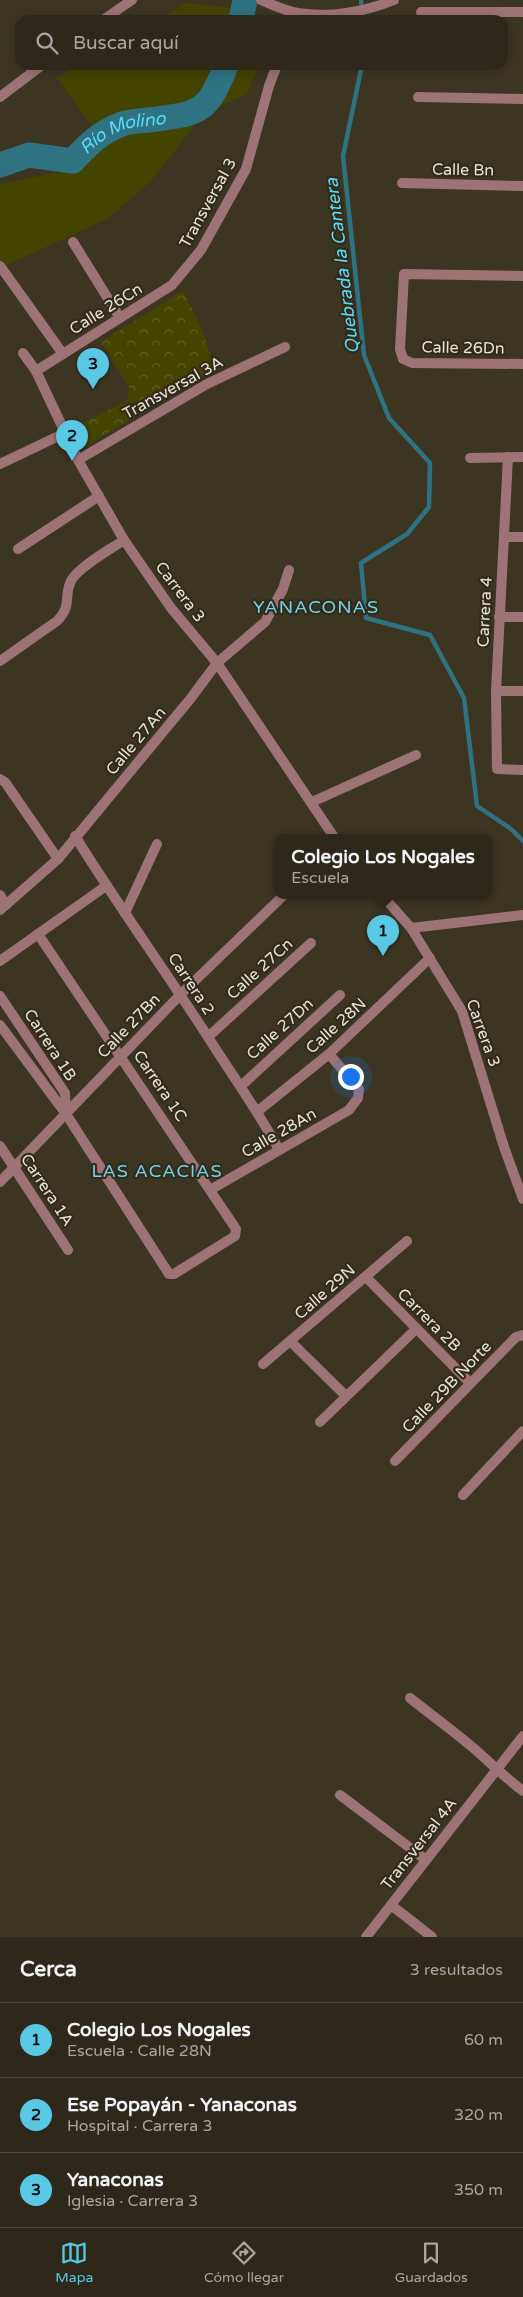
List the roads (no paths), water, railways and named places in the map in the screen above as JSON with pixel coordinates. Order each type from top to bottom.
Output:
[{"type":"street","points":[[110,15],[132,0]]},
{"type":"street","points":[[261,0],[293,15]]},
{"type":"street","points":[[316,15],[373,9],[394,0]]},
{"type":"street","points":[[421,12],[523,12]]},
{"type":"street","points":[[0,97],[35,70]]},
{"type":"street","name":"Transversal 3","points":[[188,268],[201,250],[246,169],[275,70]]},
{"type":"street","points":[[418,97],[523,99]]},
{"type":"street","name":"Calle Bn","points":[[402,183],[523,186]]},
{"type":"street","points":[[74,242],[120,318]]},
{"type":"street","points":[[0,266],[63,354]]},
{"type":"street","name":"Calle 26Cn","points":[[36,371],[172,285],[188,268]]},
{"type":"street","name":"Calle 26Dn","points":[[523,276],[404,274],[400,349],[403,359],[412,363],[523,364]]},
{"type":"street","name":"Transversal 3A","points":[[78,460],[207,384],[286,347]]},
{"type":"street","name":"Carrera 3","points":[[23,353],[36,371],[78,460],[124,540],[171,608],[217,663],[332,834]]},
{"type":"street","points":[[0,464],[65,433]]},
{"type":"street","name":"Carrera 4","points":[[508,457],[496,692],[497,769],[523,770]]},
{"type":"street","points":[[470,458],[523,457]]},
{"type":"street","points":[[18,549],[99,496]]},
{"type":"street","points":[[505,537],[523,537]]},
{"type":"street","points":[[0,661],[57,621],[65,613],[71,581],[78,573],[124,540]]},
{"type":"street","name":"Calle 27An","points":[[3,907],[58,858],[191,698],[217,663],[265,622],[283,589],[289,570]]},
{"type":"street","points":[[499,617],[523,617]]},
{"type":"street","points":[[496,692],[523,691]]},
{"type":"street","points":[[312,802],[416,755]]},
{"type":"street","points":[[0,779],[5,782],[58,858]]},
{"type":"street","name":"Carrera 2","points":[[75,836],[106,886],[181,994],[258,1111],[280,1150]]},
{"type":"street","points":[[126,913],[157,844]]},
{"type":"street","points":[[0,961],[106,886]]},
{"type":"street","points":[[0,895],[3,907]]},
{"type":"street","name":"Calle 27Bn","points":[[0,1182],[181,994],[280,899]]},
{"type":"street","name":"Carrera 3","points":[[386,899],[411,928],[462,1011],[504,1146],[523,1199]]},
{"type":"street","points":[[411,928],[523,915]]},
{"type":"street","name":"Carrera 1C","points":[[38,934],[122,1056],[237,1232]]},
{"type":"street","name":"Calle 27Cn","points":[[208,1037],[311,943]]},
{"type":"street","name":"Calle 28N","points":[[258,1111],[329,1054],[430,958]]},
{"type":"street","name":"Calle 27Dn","points":[[241,1086],[340,995]]},
{"type":"street","name":"Carrera 1B","points":[[0,996],[65,1093],[66,1114]]},
{"type":"street","name":"Carrera 1B","points":[[0,1026],[66,1114],[169,1274],[182,1270],[235,1236],[237,1232]]},
{"type":"street","name":"Calle 28An","points":[[210,1190],[349,1110],[358,1098],[358,1089],[329,1054]]},
{"type":"street","name":"Carrera 1A","points":[[0,1146],[68,1250]]},
{"type":"street","name":"Calle 29N","points":[[263,1364],[407,1242]]},
{"type":"street","name":"Carrera 2B","points":[[366,1277],[470,1383]]},
{"type":"street","points":[[320,1422],[416,1329]]},
{"type":"street","name":"Calle 29B Norte","points":[[394,1461],[470,1383],[522,1334]]},
{"type":"street","points":[[290,1341],[346,1396]]},
{"type":"street","points":[[463,1495],[523,1431]]},
{"type":"street","points":[[410,1698],[470,1745],[523,1792]]},
{"type":"street","name":"Transversal 4A","points":[[366,1937],[523,1736]]},
{"type":"street","points":[[340,1795],[426,1860]]},
{"type":"street","points":[[391,1905],[432,1937]]},
{"type":"waterway","name":"Río Molino","points":[[242,15],[245,0]]},
{"type":"waterway","name":"Quebrada la Cantera","points":[[361,0],[362,15]]},
{"type":"waterway","name":"Río Molino","points":[[0,165],[29,155],[73,161],[95,139],[122,124],[190,113],[206,103],[213,94],[224,70]]},
{"type":"waterway","name":"Quebrada la Cantera","points":[[361,70],[343,156],[364,355],[389,418],[430,463],[429,507],[407,534],[361,563],[366,618],[430,635],[464,698],[477,806],[511,829],[523,841]]},
{"type":"place","name":"Yanaconas","points":[[93,389]]},
{"type":"place","name":"Ese Popayán - Yanaconas","points":[[72,461]]},
{"type":"place","name":"Colegio Los Nogales","points":[[383,956]]},
{"type":"district","name":"YANACONAS","points":[[316,607]]},
{"type":"district","name":"LAS ACACIAS","points":[[157,1171]]}]
